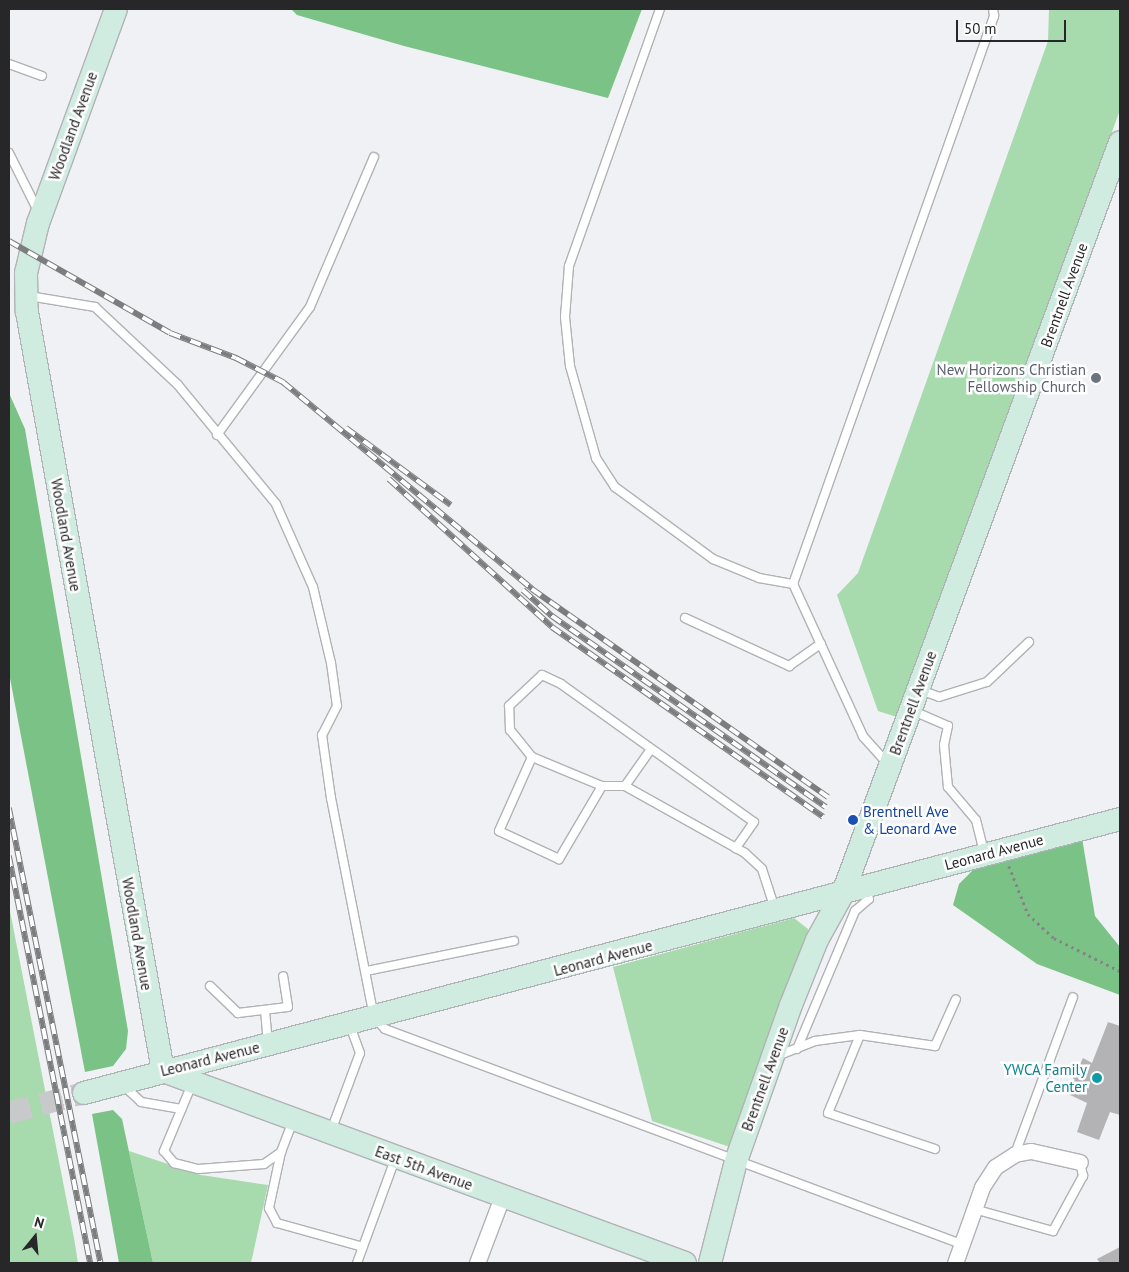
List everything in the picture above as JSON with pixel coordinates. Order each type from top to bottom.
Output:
[{"type":"street","name":"Woodland Avenue","points":[[116,9],[40,216],[27,266],[26,295],[163,1071]]},
{"type":"street","name":"Brentnell Avenue","points":[[710,1263],[737,1157],[773,1058],[828,945],[843,893],[1120,142]]},
{"type":"street","name":"Leonard Avenue","points":[[84,1093],[1120,819]]},
{"type":"street","name":"East 5th Avenue","points":[[163,1071],[685,1263]]},
{"type":"street","points":[[955,1263],[974,1209],[995,1167],[1016,1154],[1048,1152],[1080,1162]]},
{"type":"street","points":[[478,1263],[502,1197]]},
{"type":"lane","points":[[660,9],[569,266],[565,317],[570,366],[596,458],[615,487],[713,559],[759,578],[793,584]]},
{"type":"lane","points":[[890,766],[864,736],[793,584],[994,16],[993,9]]},
{"type":"lane","points":[[9,64],[42,76]]},
{"type":"lane","points":[[9,154],[40,216]]},
{"type":"lane","points":[[217,435],[314,300],[374,157]]},
{"type":"lane","points":[[26,295],[95,307],[178,385],[217,435],[276,504],[314,587],[337,706],[322,735],[374,1017],[390,1032],[737,1157],[961,1244]]},
{"type":"lane","points":[[685,618],[790,666],[821,644]]},
{"type":"lane","points":[[915,700],[939,697],[987,682],[1030,642]]},
{"type":"lane","points":[[736,848],[754,822],[561,684],[542,675],[510,706],[510,730],[532,757],[602,786],[625,786],[736,848],[762,869],[776,911]]},
{"type":"lane","points":[[915,700],[948,726],[944,745],[948,787],[976,820],[994,852]]},
{"type":"lane","points":[[625,786],[652,749]]},
{"type":"lane","points":[[532,757],[499,831],[559,859],[602,786]]},
{"type":"lane","points":[[797,1049],[828,945],[855,911],[869,899],[866,887]]},
{"type":"lane","points":[[366,971],[514,941]]},
{"type":"lane","points":[[210,986],[238,1013],[288,1007],[283,976]]},
{"type":"lane","points":[[1016,1154],[1073,997]]},
{"type":"lane","points":[[773,1058],[816,1041],[860,1035],[936,1046],[956,999]]},
{"type":"lane","points":[[266,1010],[268,1044]]},
{"type":"lane","points":[[330,1134],[360,1054],[350,1023]]},
{"type":"lane","points":[[860,1035],[828,1113],[934,1149]]},
{"type":"lane","points":[[192,1082],[164,1151],[174,1163],[234,1168],[264,1164],[281,1152]]},
{"type":"lane","points":[[120,1083],[141,1102],[181,1109]]},
{"type":"lane","points":[[293,1120],[281,1152],[269,1208],[277,1222],[363,1247]]},
{"type":"lane","points":[[357,1263],[396,1158]]},
{"type":"lane","points":[[974,1209],[1054,1231],[1083,1176],[1080,1162]]},
{"type":"path","points":[[994,852],[1028,914],[1054,938],[1120,971]]},
{"type":"green space","points":[[291,9],[642,9],[608,98],[404,46],[297,15]]},
{"type":"green space","points":[[1049,9],[1120,9],[1120,110],[897,717],[878,711],[837,595],[858,573],[1048,41]]},
{"type":"green space","points":[[9,393],[25,429],[128,1031],[126,1049],[113,1066],[85,1072],[9,673]]},
{"type":"green space","points":[[1082,838],[1095,916],[1120,947],[1120,995],[1037,964],[953,905],[959,884],[976,867]]},
{"type":"green space","points":[[9,906],[74,1238],[78,1263],[9,1263]]},
{"type":"green space","points":[[794,918],[808,929],[807,942],[730,1147],[652,1121],[613,967]]},
{"type":"green space","points":[[113,1110],[122,1119],[153,1263],[119,1263],[92,1114]]},
{"type":"green space","points":[[129,1151],[201,1175],[268,1185],[251,1263],[153,1263]]},
{"type":"building","name":"YWCA Family Center","points":[[1108,1022],[1120,1026],[1120,1115],[1110,1112],[1099,1140],[1077,1132],[1087,1103],[1066,1093],[1083,1058],[1092,1063]]},
{"type":"building","points":[[1120,1247],[1120,1263],[1100,1263],[1097,1259]]},
{"type":"tunnel","points":[[9,1113],[84,1093]]},
{"type":"railway","points":[[9,241],[170,333],[236,358],[283,382],[532,589],[828,797]]},
{"type":"railway","points":[[346,428],[451,505]]},
{"type":"railway","points":[[389,479],[552,627],[823,817]]},
{"type":"railway","points":[[523,590],[552,616],[826,807]]},
{"type":"railway","points":[[9,808],[101,1263]]},
{"type":"railway","points":[[9,856],[90,1263]]},
{"type":"place","name":"New Horizons Christian Fellowship Church","points":[[1096,378]]},
{"type":"place","name":"Brentnell Ave & Leonard Ave","points":[[853,820]]},
{"type":"place","name":"YWCA Family Center","points":[[1097,1078]]}]
